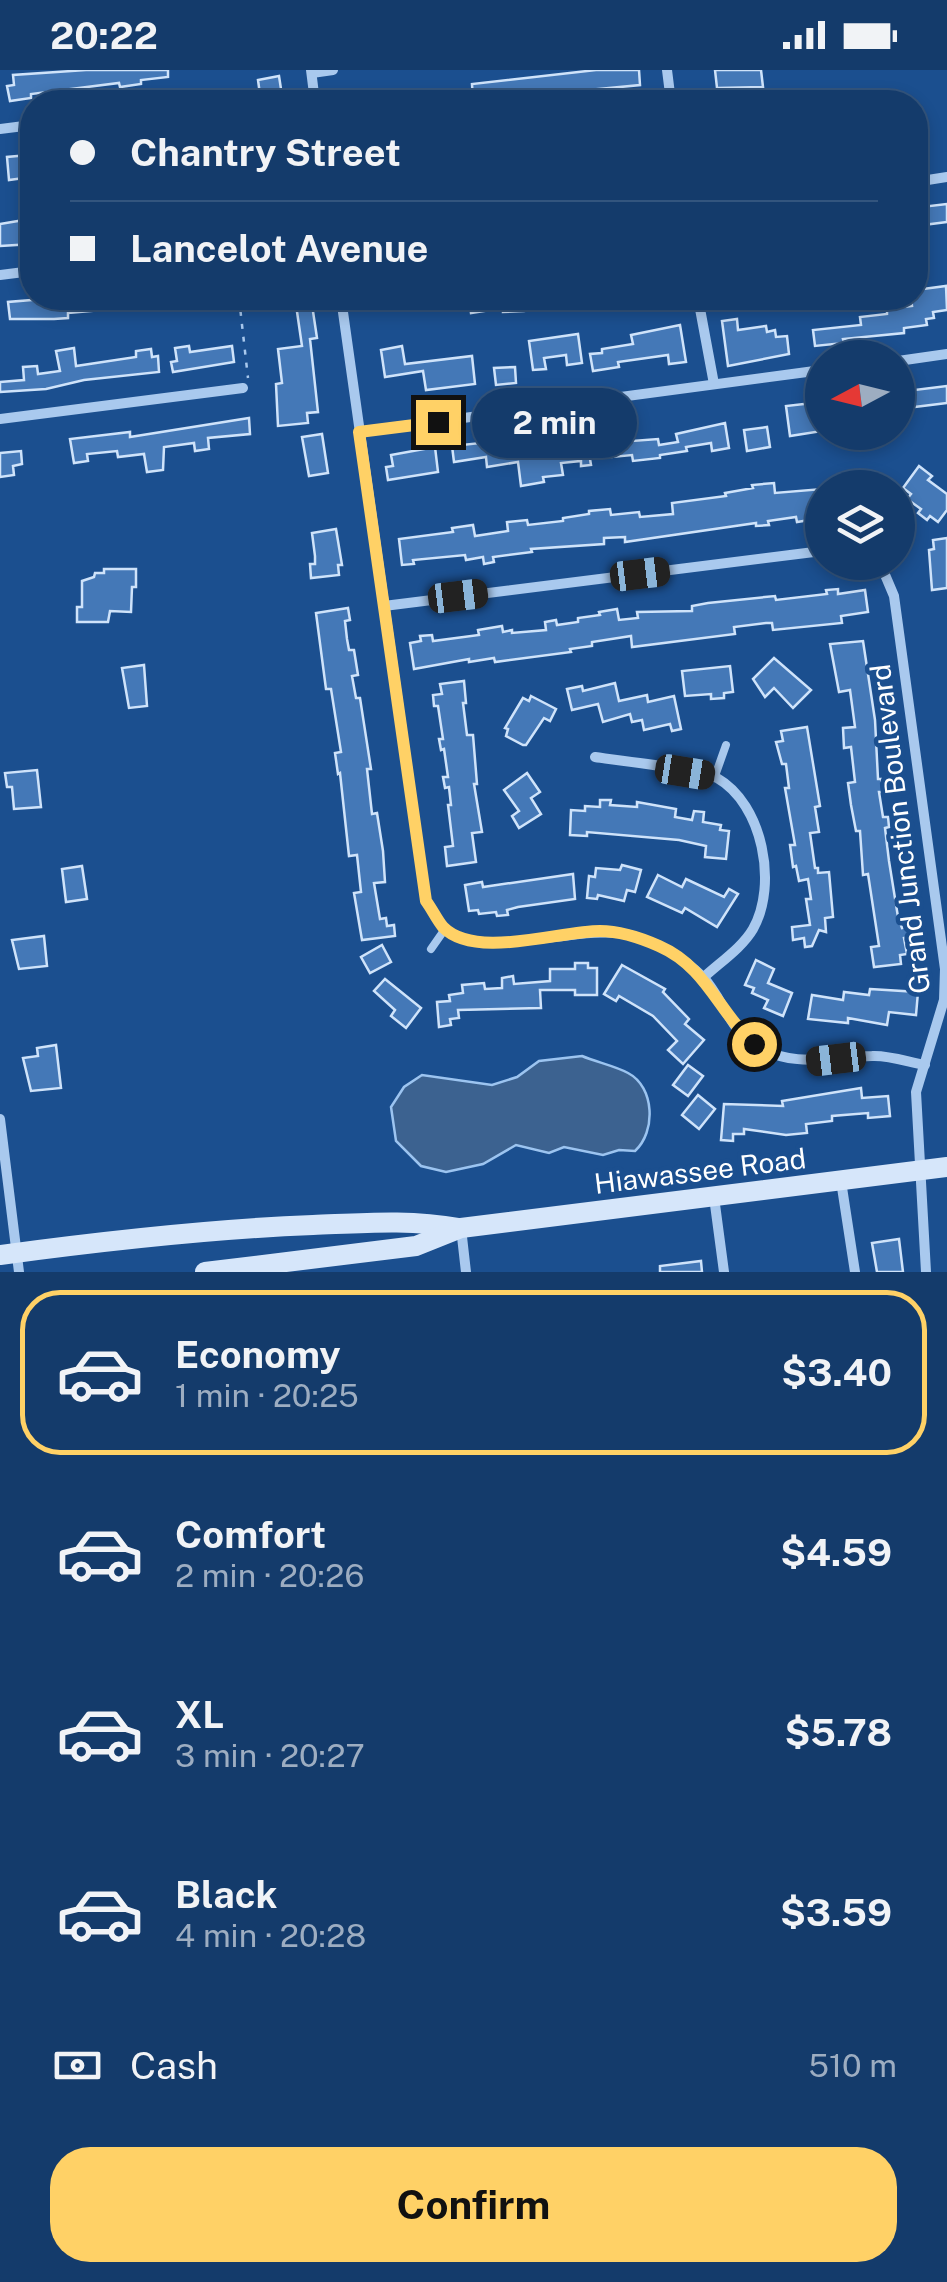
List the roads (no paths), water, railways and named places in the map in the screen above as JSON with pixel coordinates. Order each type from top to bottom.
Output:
[{"type":"main road","name":"Hiawassee Road","points":[[205,1272],[416,1246],[461,1228],[947,1167]]},
{"type":"main road","name":"Hiawassee Road","points":[[12,1260],[166,1234],[415,1220],[461,1228]]},
{"type":"street","points":[[311,72],[333,70]]},
{"type":"street","points":[[343,310],[426,901],[445,930],[484,944],[600,931],[628,935],[664,948],[704,978],[740,1032],[754,1044],[790,1060],[812,1062],[876,1055],[925,1065]]},
{"type":"street","points":[[700,310],[714,384]]},
{"type":"street","points":[[915,358],[947,354]]},
{"type":"street","points":[[359,432],[805,372]]},
{"type":"street","points":[[0,419],[243,388]]},
{"type":"street","points":[[384,606],[805,553]]},
{"type":"street","name":"Grand Junction Boulevard","points":[[887,580],[894,596],[944,969],[944,1000],[916,1092],[926,1272]]},
{"type":"street","points":[[595,758],[714,776],[743,799],[755,819],[766,884],[762,912],[750,934],[704,978]]},
{"type":"street","points":[[0,1118],[12,1260]]},
{"type":"street","points":[[840,1181],[855,1272]]},
{"type":"street","points":[[714,1197],[724,1272]]},
{"type":"street","points":[[461,1228],[466,1272]]},
{"type":"lane","points":[[714,776],[726,745]]},
{"type":"lane","points":[[430,949],[445,930]]},
{"type":"lane","points":[[743,1062],[754,1044]]},
{"type":"water","points":[[582,1056],[628,1073],[643,1088],[650,1110],[649,1122],[635,1151],[603,1155],[564,1147],[549,1153],[516,1145],[483,1164],[446,1172],[421,1166],[396,1141],[391,1107],[404,1087],[422,1075],[492,1085],[517,1077],[539,1061]]}]
